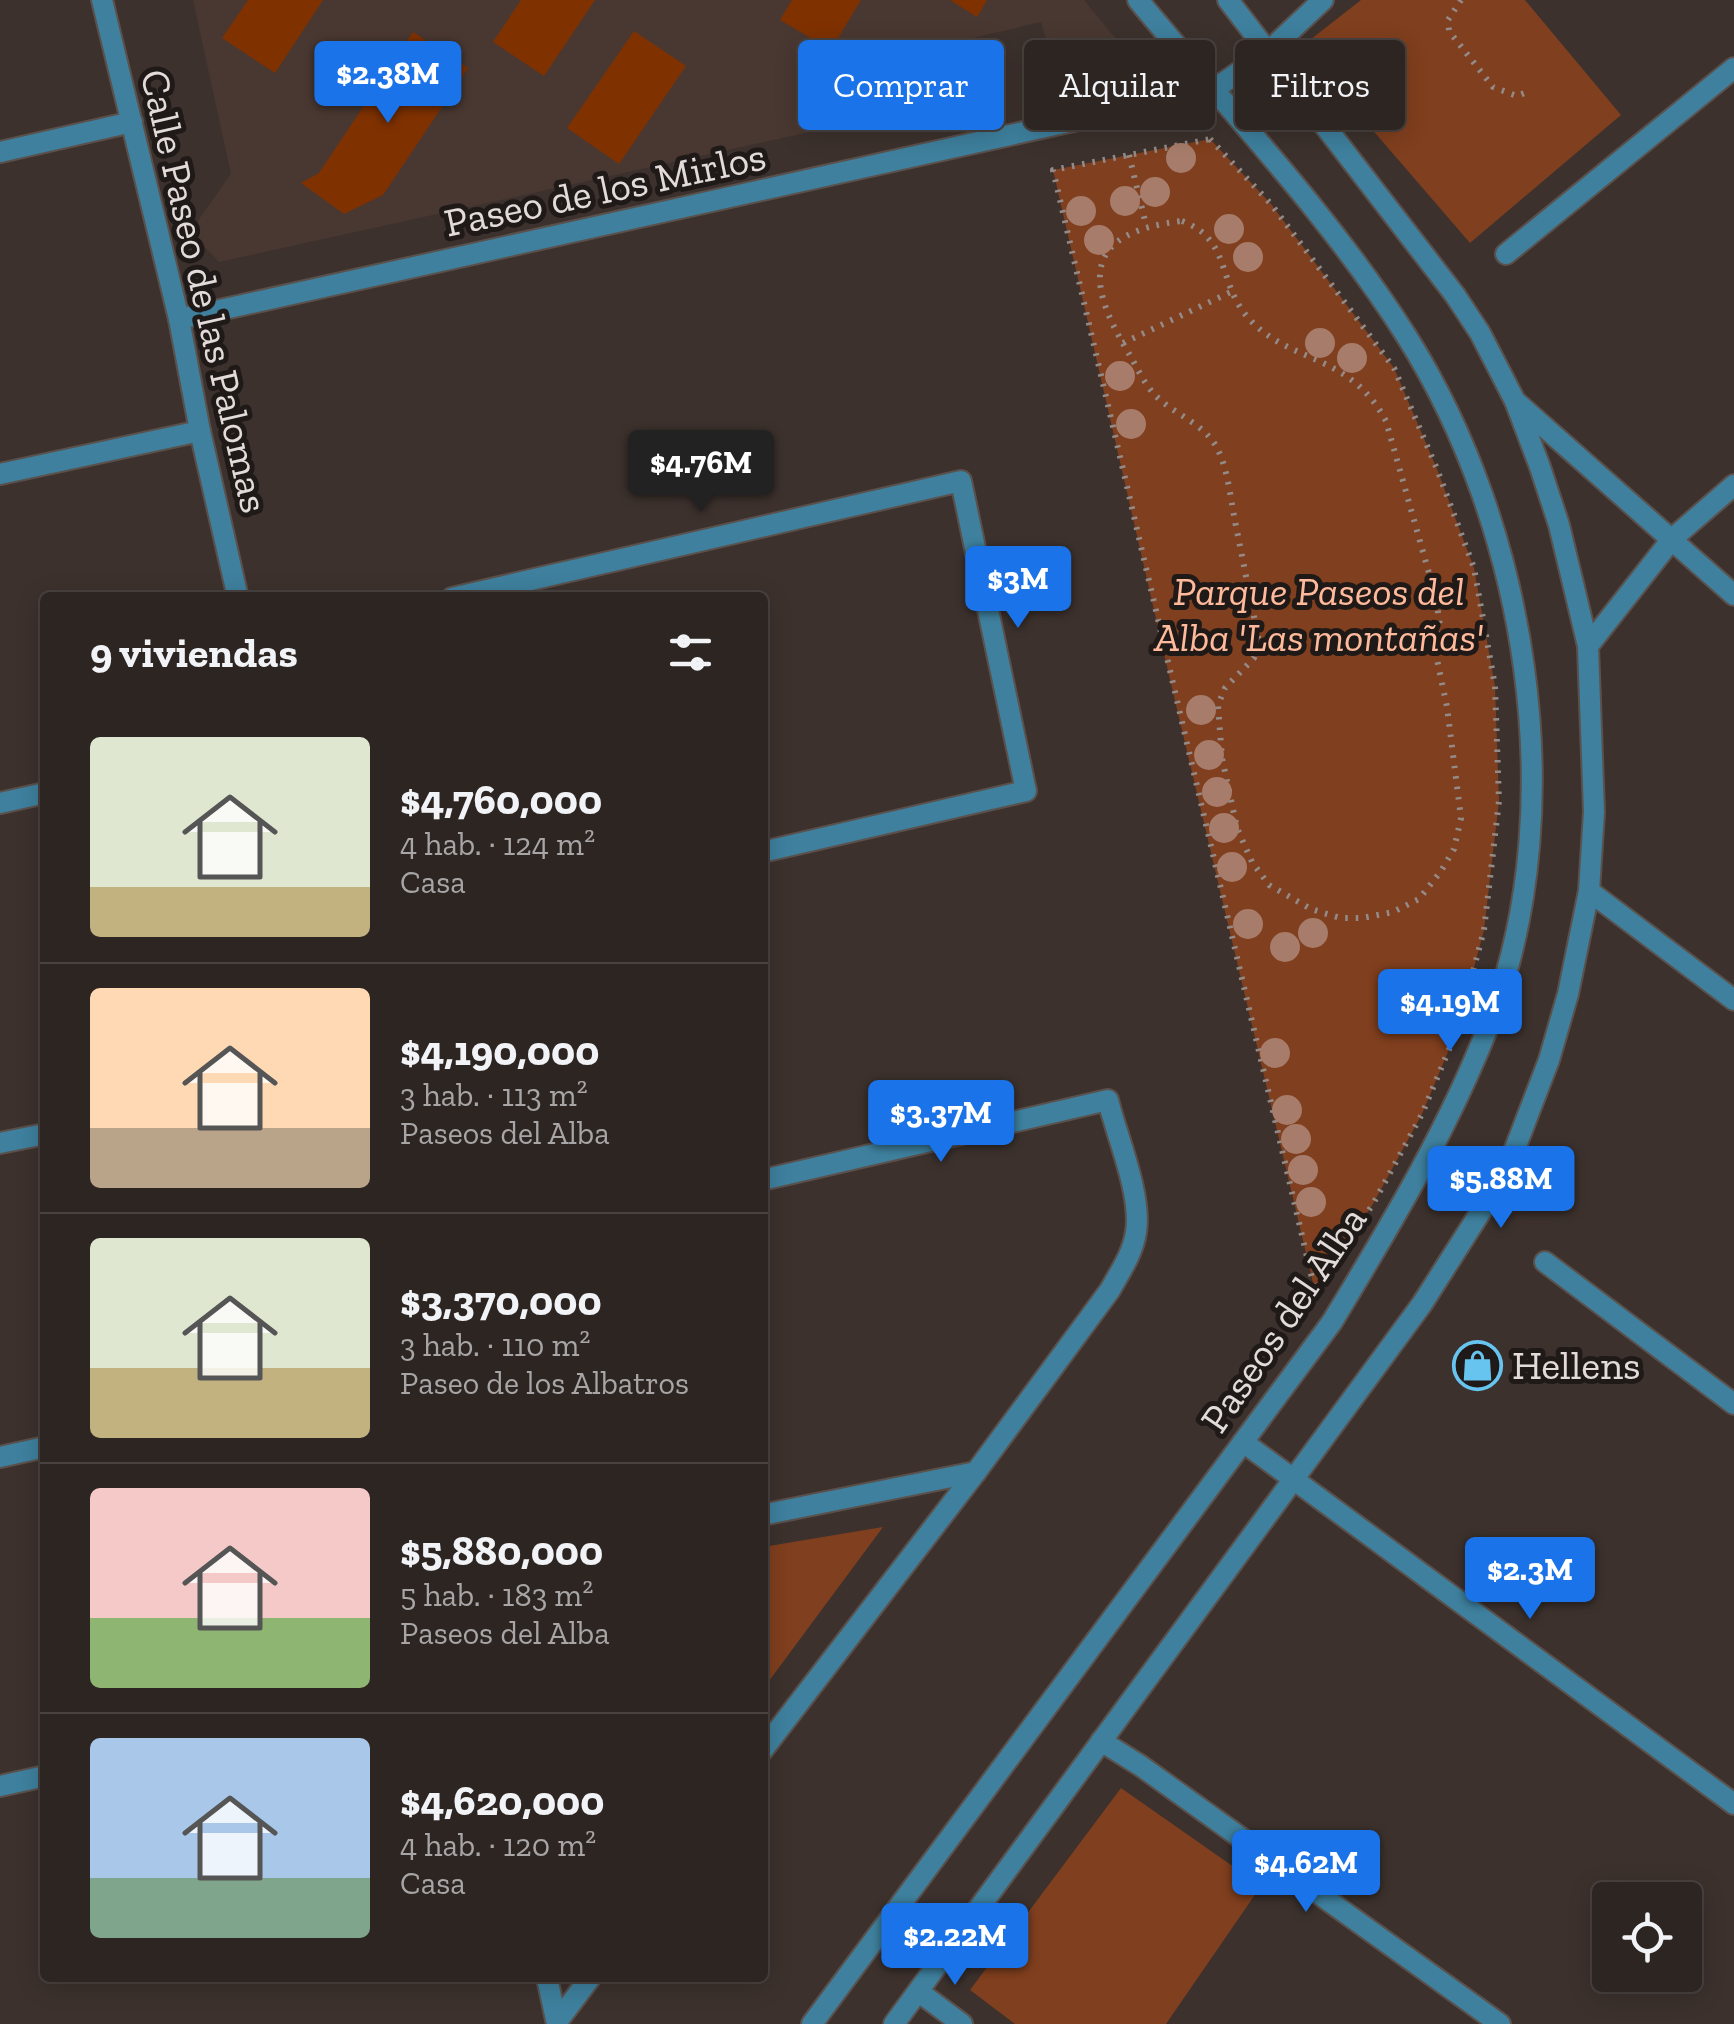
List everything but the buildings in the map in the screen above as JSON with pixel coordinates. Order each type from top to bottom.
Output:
[{"type":"street","name":"Calle Paseo de las Palomas","points":[[102,0],[179,319],[237,592]]},
{"type":"street","name":"Paseos del Alba","points":[[1138,0],[1171,40]]},
{"type":"street","points":[[1228,0],[1260,40]]},
{"type":"street","name":"Paseo de los Mirlos","points":[[1281,40],[1324,0]]},
{"type":"street","points":[[1506,254],[1734,68]]},
{"type":"street","name":"Paseos del Alba","points":[[812,2024],[1332,1322],[1392,1223],[1474,1060],[1494,1010],[1514,936],[1528,846],[1532,771],[1527,684],[1498,541],[1446,407],[1378,294],[1215,92]]},
{"type":"street","points":[[0,152],[132,122]]},
{"type":"street","name":"Paseo de los Mirlos","points":[[179,319],[1032,130]]},
{"type":"street","points":[[894,2024],[1422,1304],[1506,1172],[1549,1060],[1568,994],[1589,890],[1594,812],[1588,646],[1559,526],[1515,401],[1480,333],[1329,130]]},
{"type":"street","points":[[1515,401],[1734,595]]},
{"type":"street","points":[[0,474],[200,431]]},
{"type":"street","points":[[478,592],[961,481],[1026,791],[768,851]]},
{"type":"street","points":[[1588,646],[1672,540],[1734,485]]},
{"type":"street","points":[[0,803],[40,794]]},
{"type":"street","points":[[1589,890],[1734,1000]]},
{"type":"street","points":[[768,1179],[1108,1100],[1136,1206],[1134,1242],[1110,1290],[768,1743]]},
{"type":"street","points":[[0,1143],[40,1135]]},
{"type":"street","points":[[1545,1262],[1734,1404]]},
{"type":"street","points":[[1243,1442],[1734,1804]]},
{"type":"street","points":[[0,1457],[40,1448]]},
{"type":"street","points":[[768,1515],[976,1472]]},
{"type":"street","points":[[1101,1741],[1142,1766],[1500,2024]]},
{"type":"street","points":[[0,1786],[40,1777]]},
{"type":"street","points":[[547,1982],[557,2023]]},
{"type":"street","points":[[557,2023],[587,1982]]},
{"type":"street","points":[[919,1992],[962,2024]]},
{"type":"path","points":[[1461,0],[1448,20],[1449,31],[1493,87],[1517,96],[1530,91]]},
{"type":"path","points":[[1210,139],[1271,204],[1394,368],[1474,568],[1495,686],[1500,800],[1484,930],[1458,1028],[1422,1114],[1372,1204],[1315,1291],[1053,170],[1130,156],[1210,139]]},
{"type":"path","points":[[1130,156],[1146,226]]},
{"type":"path","points":[[1182,222],[1200,228],[1215,244],[1233,291],[1244,313],[1263,331],[1332,366],[1374,400],[1392,440],[1436,598],[1440,626],[1435,650],[1447,707],[1461,818],[1454,849],[1441,872],[1419,899],[1393,912],[1351,918],[1311,910],[1269,885],[1252,862],[1233,810],[1222,758],[1218,705],[1225,688],[1254,658],[1259,642],[1226,474],[1215,446],[1200,428],[1154,395],[1123,344],[1104,308],[1099,283],[1102,258],[1117,240],[1146,226],[1182,222]]},
{"type":"path","points":[[1123,344],[1233,291]]},
{"type":"shaded area","points":[[193,0],[1084,0],[1117,40],[1047,40],[1041,22],[964,40],[798,40],[798,130],[819,130],[219,262],[190,232],[231,174]]},
{"type":"green space","points":[[1361,0],[1525,0],[1621,115],[1470,243],[1373,130],[1405,130],[1405,40],[1310,40]]},
{"type":"green space","name":"Parque Paseos del Alba 'Las montañas'","points":[[1210,139],[1271,204],[1394,368],[1474,568],[1495,686],[1499,801],[1484,930],[1458,1028],[1422,1114],[1373,1204],[1315,1291],[1053,170]]},
{"type":"green space","points":[[883,1527],[768,1682],[768,1546]]},
{"type":"green space","points":[[1121,1788],[1261,1886],[1166,2024],[1015,2024],[970,1990]]},
{"type":"place","name":"Hellens","points":[[1477,1365]]}]
